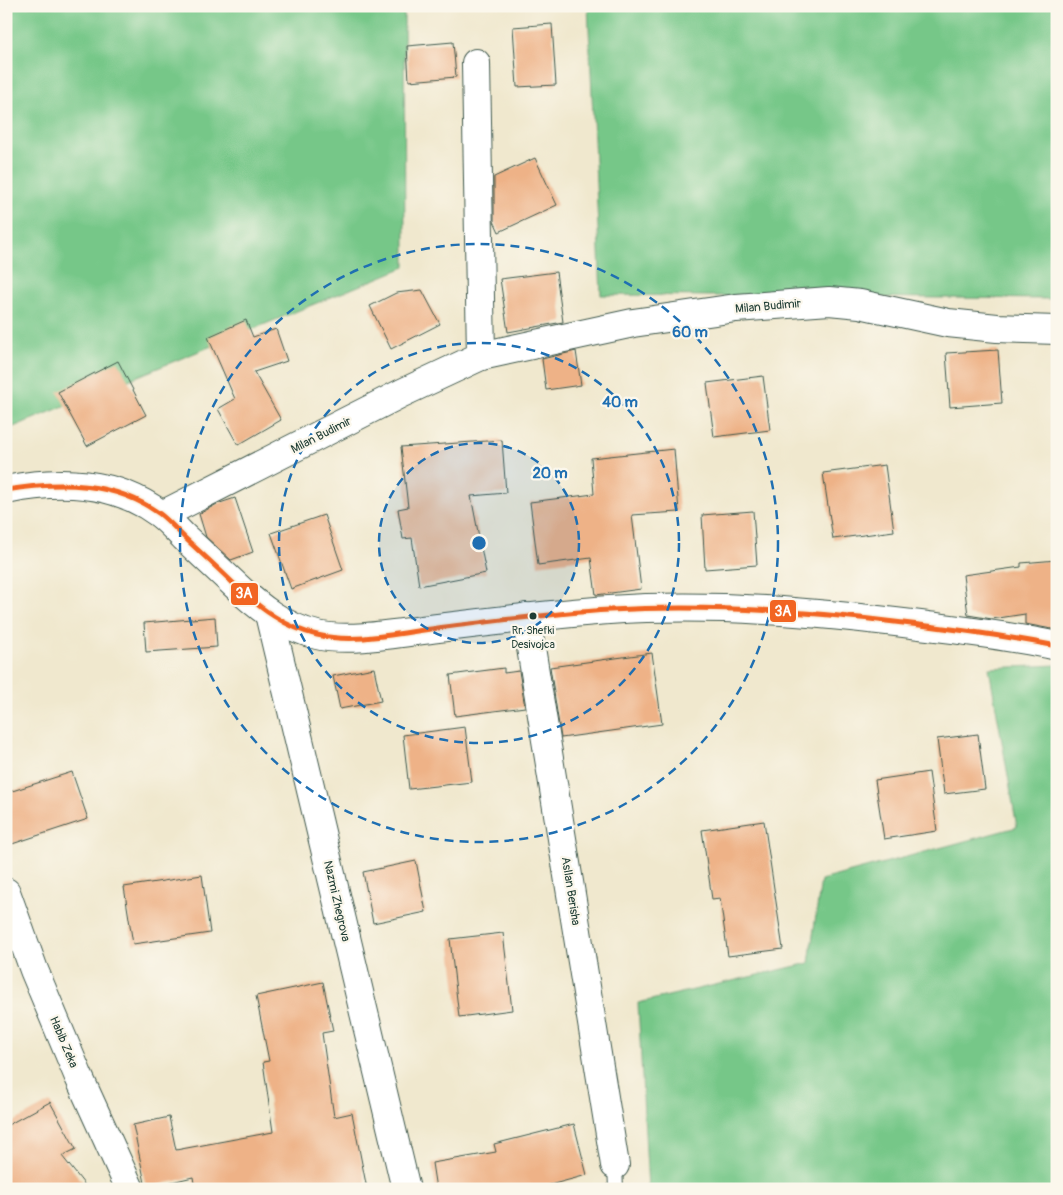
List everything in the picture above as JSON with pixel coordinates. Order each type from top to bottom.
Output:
[{"type":"street","points":[[476,63],[481,356]]},
{"type":"street","name":"Milan Budimir","points":[[162,515],[481,356],[633,323],[736,308],[829,301],[860,304],[948,323],[997,328],[1057,330]]},
{"type":"street","points":[[6,490],[69,484],[98,486],[120,492],[142,502],[162,515],[256,605],[292,626],[318,635],[342,637],[375,636],[526,617],[613,610],[704,607],[788,610],[1020,638],[1057,646]]},
{"type":"street","name":"Nazmi Zhegrova","points":[[269,614],[406,1189]]},
{"type":"street","name":"Asllan Berisha","points":[[526,617],[615,1177]]},
{"type":"street","name":"Habib Zeka","points":[[6,892],[38,979],[78,1075],[130,1189]]},
{"type":"green space","points":[[6,6],[404,6],[405,267],[6,430]]},
{"type":"green space","points":[[588,6],[1057,6],[1057,299],[601,295]]},
{"type":"green space","points":[[1057,665],[1057,1189],[648,1189],[638,1003],[809,963],[821,880],[1017,827],[989,668]]},
{"type":"building","points":[[552,24],[556,85],[517,87],[513,27]]},
{"type":"building","points":[[453,42],[456,77],[409,81],[407,46]]},
{"type":"building","points":[[535,158],[557,205],[499,232],[494,221],[494,177]]},
{"type":"building","points":[[556,272],[563,322],[508,332],[500,279]]},
{"type":"building","points":[[422,290],[440,324],[391,349],[370,306],[396,293]]},
{"type":"building","points":[[246,320],[253,337],[276,329],[287,361],[254,372],[281,420],[238,445],[218,409],[235,399],[208,337]]},
{"type":"building","points":[[998,350],[1002,403],[950,407],[946,353]]},
{"type":"building","points":[[576,351],[581,385],[546,390],[542,359]]},
{"type":"building","points":[[118,361],[146,415],[87,446],[58,392]]},
{"type":"building","points":[[763,376],[770,430],[714,437],[707,383]]},
{"type":"building","points":[[502,440],[506,493],[471,496],[486,573],[419,586],[412,538],[403,539],[398,509],[408,507],[401,447]]},
{"type":"building","points":[[674,449],[679,512],[632,515],[641,589],[596,595],[591,558],[538,565],[530,502],[594,494],[591,458]]},
{"type":"building","points":[[885,465],[894,531],[833,539],[823,473]]},
{"type":"building","points":[[235,498],[253,552],[231,560],[206,537],[199,514],[217,504]]},
{"type":"building","points":[[753,511],[757,565],[705,569],[702,515]]},
{"type":"building","points":[[324,515],[343,570],[291,589],[271,533]]},
{"type":"building","points":[[1057,560],[1057,630],[1025,624],[1025,614],[992,619],[968,615],[963,575],[1021,567],[1021,563]]},
{"type":"building","points":[[215,617],[217,647],[146,652],[144,623]]},
{"type":"building","points":[[652,653],[662,724],[561,738],[550,667]]},
{"type":"building","points":[[374,668],[381,701],[340,709],[333,676]]},
{"type":"building","points":[[504,668],[504,673],[519,671],[525,707],[455,716],[450,675]]},
{"type":"building","points":[[465,727],[472,782],[409,789],[403,735]]},
{"type":"building","points":[[978,734],[985,789],[944,794],[937,739]]},
{"type":"building","points":[[72,772],[88,819],[6,846],[6,793]]},
{"type":"building","points":[[929,772],[937,831],[884,839],[875,780]]},
{"type":"building","points":[[764,821],[783,949],[728,956],[720,898],[712,899],[702,830]]},
{"type":"building","points":[[416,861],[426,912],[373,923],[363,872]]},
{"type":"building","points":[[202,875],[210,933],[133,944],[124,887]]},
{"type":"building","points":[[503,933],[512,1010],[459,1017],[450,939]]},
{"type":"building","points":[[323,982],[333,1031],[322,1033],[334,1117],[352,1113],[367,1189],[195,1189],[193,1177],[146,1188],[133,1125],[169,1117],[176,1150],[273,1132],[263,1062],[269,1061],[256,996]]},
{"type":"building","points":[[50,1102],[76,1149],[62,1156],[88,1189],[6,1189],[6,1126]]},
{"type":"building","points":[[574,1124],[587,1175],[535,1189],[436,1189],[432,1163],[496,1152],[494,1144]]},
{"type":"transit line","name":"3A","points":[[6,490],[46,485],[86,486],[124,495],[143,503],[160,514],[264,610],[295,628],[317,635],[347,638],[378,637],[567,613],[647,608],[720,608],[794,612],[867,619],[980,633],[1057,646]]},
{"type":"place","name":"Rr. Shefki Desivojca","points":[[533,616]]}]
